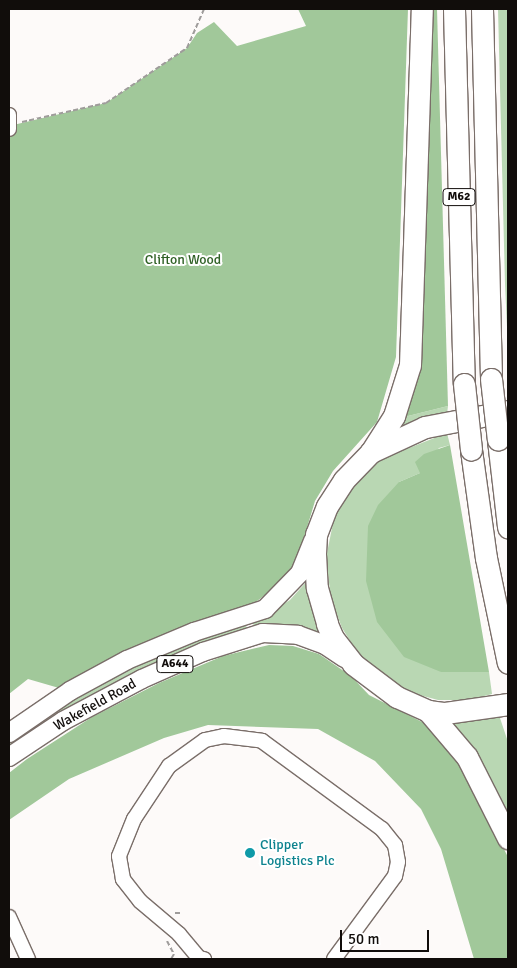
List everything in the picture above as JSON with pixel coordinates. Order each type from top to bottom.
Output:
[{"type":"highway","points":[[371,452],[394,416],[410,364],[422,9]]},
{"type":"highway","name":"M62","points":[[454,9],[464,384],[486,558],[508,663]]},
{"type":"highway","name":"M62","points":[[482,9],[491,379],[508,527]]},
{"type":"highway","name":"A644","points":[[508,411],[425,427],[371,452],[344,480],[327,506],[316,534],[316,588],[333,638],[353,664],[397,697],[428,711],[445,714],[508,704]]},
{"type":"highway","points":[[428,711],[467,757],[508,838]]},
{"type":"main road","name":"Wakefield Road","points":[[9,733],[70,691],[127,660],[194,632],[265,609],[300,573],[316,534]]},
{"type":"main road","name":"Wakefield Road","points":[[9,757],[63,722],[142,679],[203,652],[263,633],[298,635],[325,645],[353,664]]},
{"type":"lane","points":[[201,959],[191,946],[147,908],[129,887],[119,869],[119,856],[134,819],[169,766],[205,740],[224,736],[249,737],[269,746],[382,829],[395,845],[398,862],[394,876],[334,959]]},
{"type":"lane","points":[[9,917],[28,959]]},
{"type":"path","points":[[9,121],[25,123],[106,104],[187,48],[204,9]]},
{"type":"green space","name":"Clifton Wood","points":[[298,9],[408,9],[396,357],[377,422],[333,471],[315,501],[297,561],[280,583],[252,605],[225,612],[109,659],[59,688],[28,679],[9,694],[9,126],[106,103],[187,48],[197,33],[214,22],[237,46],[306,26]]},
{"type":"green space","points":[[429,9],[437,9],[448,406],[400,418]]},
{"type":"green space","points":[[498,9],[508,9],[508,349],[505,284]]},
{"type":"green space","points":[[448,406],[447,414],[396,429],[400,418]]},
{"type":"green space","points":[[447,433],[450,445],[439,448],[420,473],[399,482],[441,672],[489,672],[492,694],[469,700],[438,700],[412,693],[384,677],[359,655],[342,628],[331,599],[326,558],[334,518],[356,481],[381,459]]},
{"type":"green space","points":[[450,445],[489,672],[441,672],[404,657],[377,622],[366,581],[368,526],[378,505],[399,482],[420,473],[415,462],[424,454]]},
{"type":"green space","points":[[308,580],[322,636],[254,628],[253,622],[290,600]]},
{"type":"green space","points":[[246,625],[247,631],[143,670],[98,693],[9,750],[9,740],[103,681],[194,641]]},
{"type":"green space","points":[[269,645],[293,646],[319,654],[351,676],[369,695],[432,727],[452,748],[508,857],[508,959],[474,959],[441,849],[421,809],[375,761],[318,729],[208,725],[164,738],[69,779],[9,820],[9,773],[27,759],[92,717],[159,683],[223,656]]},
{"type":"green space","points":[[499,715],[508,742],[508,816],[443,720]]},
{"type":"place","name":"Clipper Logistics Plc","points":[[250,853]]}]
